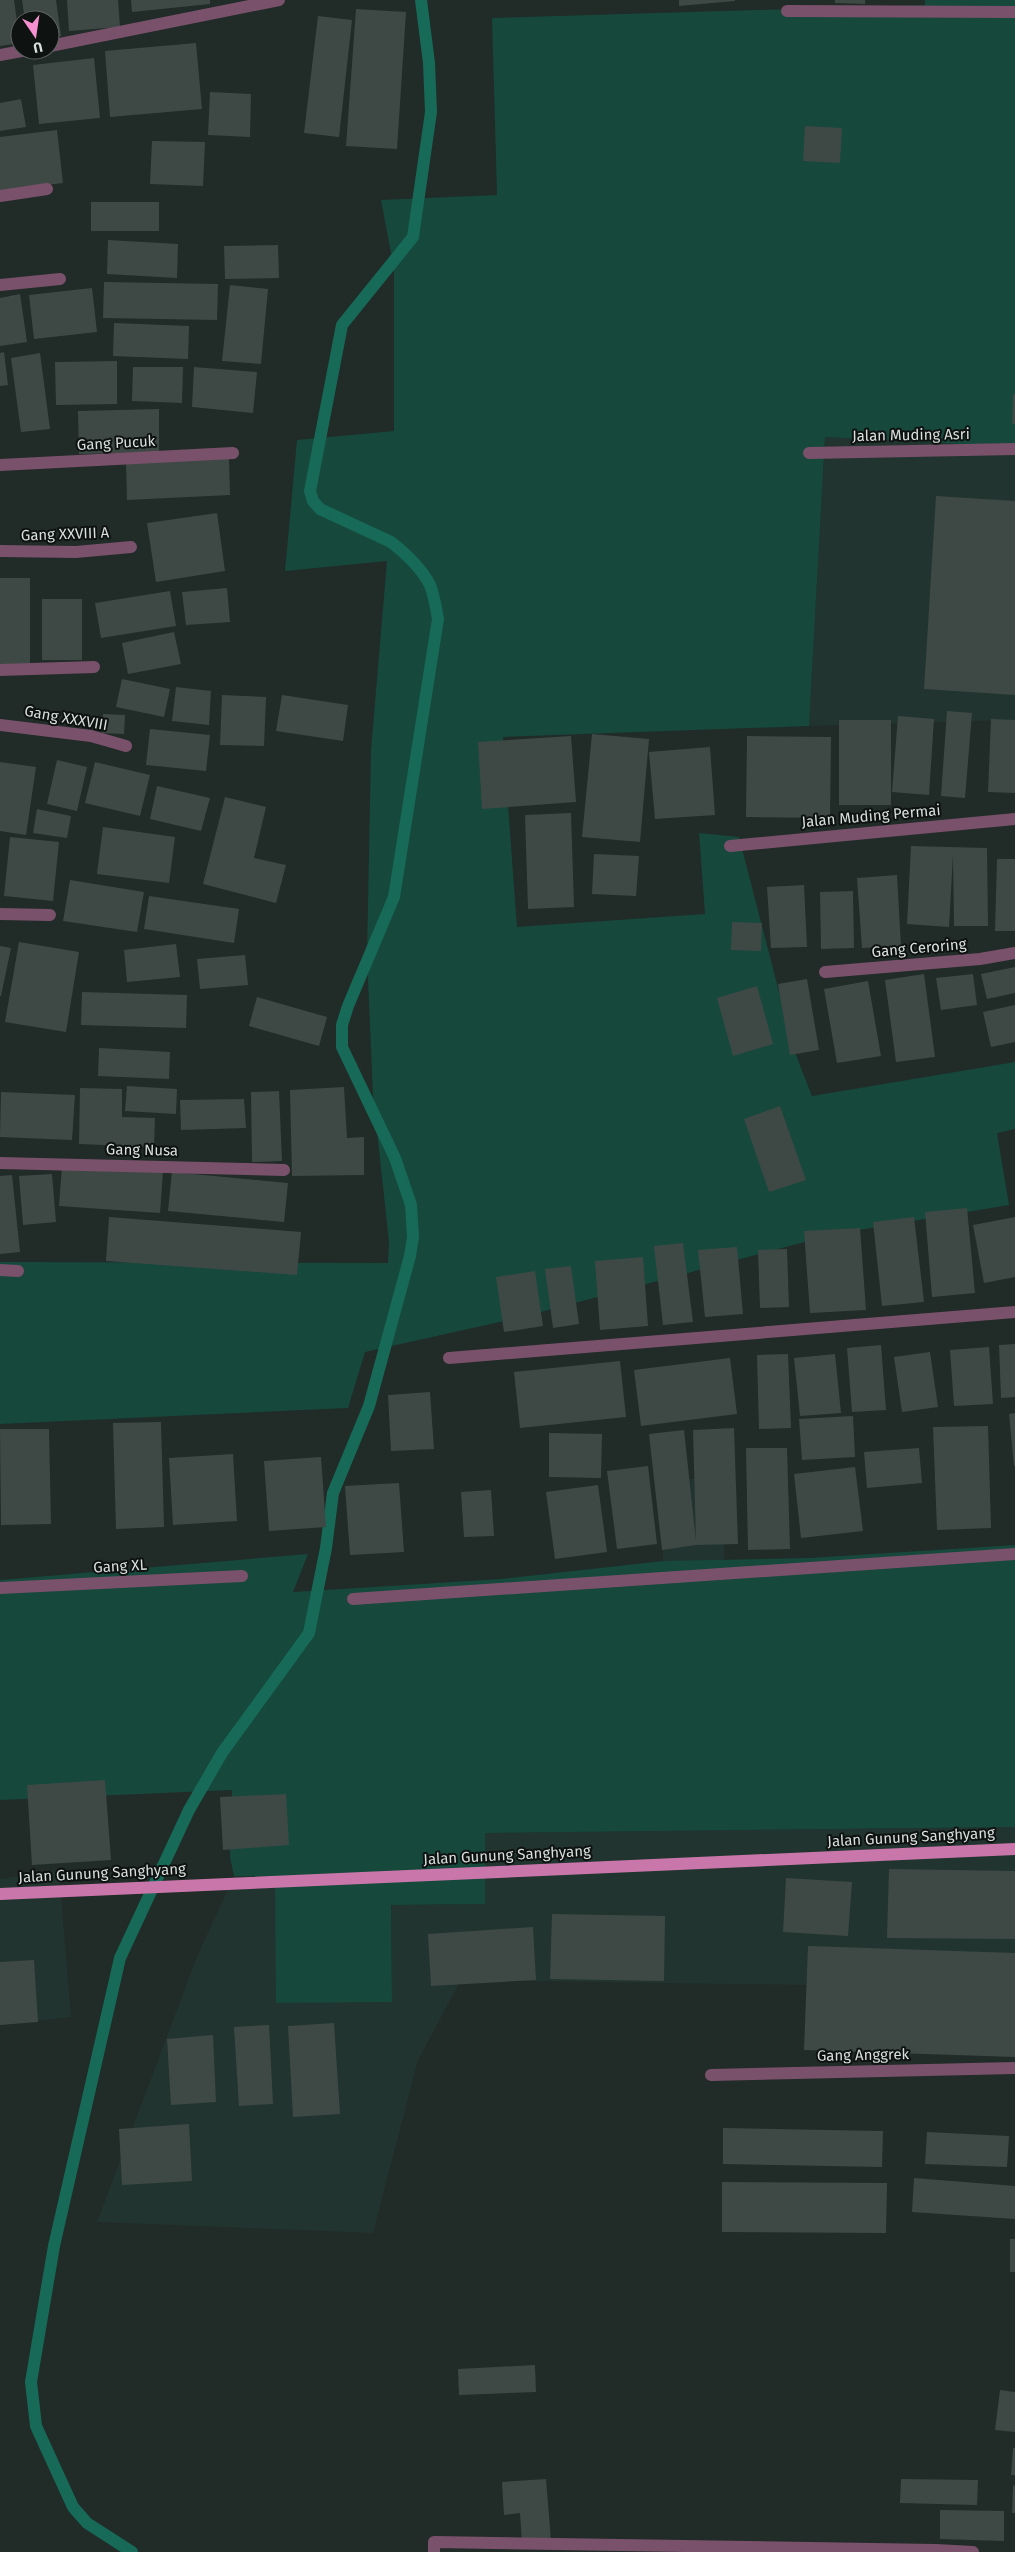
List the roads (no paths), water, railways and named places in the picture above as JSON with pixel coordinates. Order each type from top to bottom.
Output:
[{"type":"main road","name":"Jalan Gunung Sanghyang","points":[[0,1894],[1015,1849]]},
{"type":"street","points":[[60,44],[279,0]]},
{"type":"street","points":[[787,11],[1015,12]]},
{"type":"street","points":[[0,196],[47,188]]},
{"type":"street","points":[[0,285],[60,279]]},
{"type":"street","name":"Jalan Muding Asri","points":[[808,453],[1015,449]]},
{"type":"street","name":"Gang Pucuk","points":[[0,465],[233,453]]},
{"type":"street","name":"Gang XXVIII A","points":[[0,552],[76,552],[131,547]]},
{"type":"street","points":[[0,670],[94,667]]},
{"type":"street","name":"Gang XXXVIII","points":[[0,725],[91,736],[126,746]]},
{"type":"street","name":"Jalan Muding Permai","points":[[730,846],[1015,819]]},
{"type":"street","points":[[0,914],[50,915]]},
{"type":"street","name":"Gang Ceroring","points":[[825,972],[980,959],[1015,953]]},
{"type":"street","name":"Gang Nusa","points":[[0,1163],[284,1170]]},
{"type":"street","points":[[0,1270],[18,1271]]},
{"type":"street","points":[[449,1358],[1015,1312]]},
{"type":"street","points":[[353,1599],[1015,1554]]},
{"type":"street","name":"Gang XL","points":[[0,1588],[242,1576]]},
{"type":"street","name":"Gang Anggrek","points":[[711,2075],[1015,2068]]},
{"type":"street","points":[[434,2552],[434,2542],[974,2552]]},
{"type":"waterway","points":[[132,2552],[87,2523],[73,2507],[36,2426],[31,2382],[54,2246],[120,1958],[189,1810],[222,1753],[309,1633],[326,1548],[333,1493],[369,1406],[410,1256],[413,1237],[411,1205],[395,1158],[342,1047],[342,1025],[348,1006],[394,897],[438,619],[430,585],[418,567],[391,542],[320,509],[313,501],[310,491],[342,325],[413,237],[431,112],[429,63],[421,0]]}]
